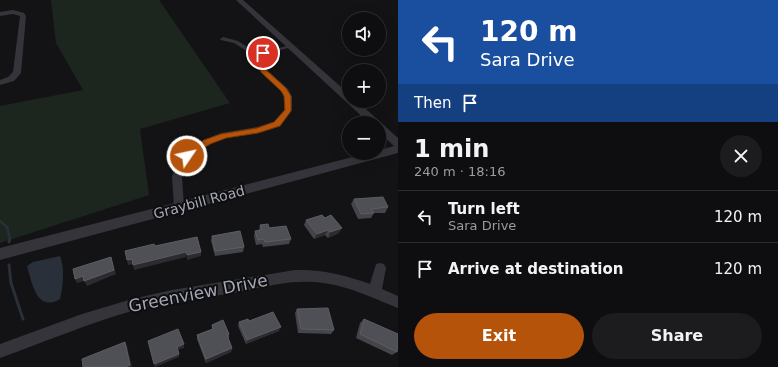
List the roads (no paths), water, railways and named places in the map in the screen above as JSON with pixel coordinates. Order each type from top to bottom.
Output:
[{"type":"street","points":[[239,0],[342,93]]},
{"type":"street","points":[[0,14],[18,12],[23,16],[17,73],[11,79],[0,83]]},
{"type":"street","points":[[179,207],[177,176],[187,156],[207,142],[224,135],[258,130],[277,124],[288,110],[288,96],[284,90],[263,70],[260,57],[236,42],[223,39]]},
{"type":"street","points":[[260,57],[263,53],[290,46]]},
{"type":"street","points":[[359,108],[367,116]]},
{"type":"street","points":[[386,133],[398,144]]},
{"type":"street","name":"Graybill Road","points":[[0,254],[398,149]]},
{"type":"street","points":[[375,291],[380,268]]},
{"type":"street","name":"Greenview Drive","points":[[0,351],[99,315],[133,305],[275,278],[315,276],[347,282],[375,291],[398,302]]},
{"type":"waterway","points":[[0,221],[7,227],[10,238]]},
{"type":"waterway","points":[[9,265],[11,283],[23,319]]}]
